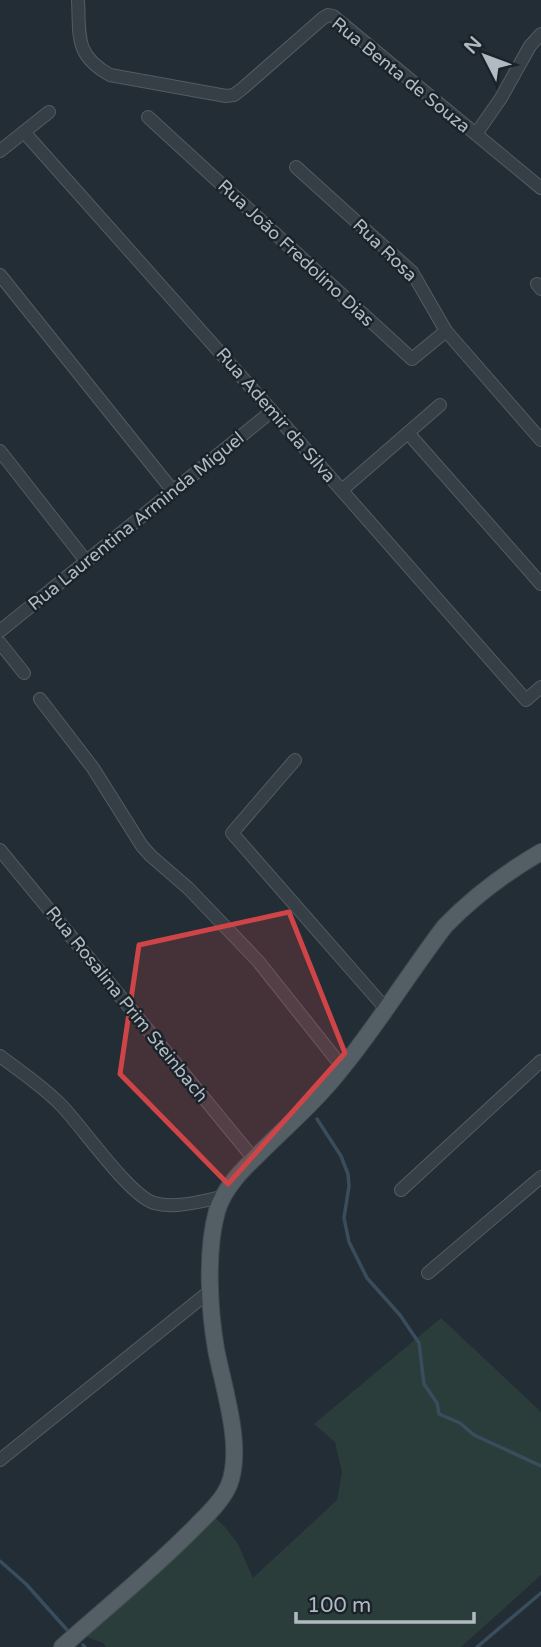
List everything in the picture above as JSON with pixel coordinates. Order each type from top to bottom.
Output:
[{"type":"main road","points":[[62,1647],[187,1535],[214,1507],[229,1483],[233,1434],[216,1348],[210,1291],[211,1249],[216,1213],[223,1197],[240,1174],[343,1068],[445,926],[503,876],[541,852]]},
{"type":"street","name":"Rua Benta de Souza","points":[[78,0],[80,43],[89,61],[99,69],[110,75],[226,96],[234,95],[243,88],[323,18],[333,16],[541,188]]},
{"type":"street","points":[[476,134],[501,98],[530,46],[541,34]]},
{"type":"street","points":[[0,151],[49,112]]},
{"type":"street","name":"Rua João Fredolino Dias","points":[[148,117],[412,359],[446,331]]},
{"type":"street","name":"Rua Ademir da Silva","points":[[24,132],[526,700],[541,687]]},
{"type":"street","name":"Rua Rosa","points":[[296,167],[412,272],[446,331],[541,440]]},
{"type":"street","points":[[0,275],[173,491]]},
{"type":"street","points":[[342,490],[440,405]]},
{"type":"street","name":"Rua Laurentina Arminda Miguel","points":[[0,631],[272,411]]},
{"type":"street","points":[[408,433],[541,584]]},
{"type":"street","points":[[0,451],[86,561]]},
{"type":"street","points":[[0,643],[24,673]]},
{"type":"street","points":[[40,699],[97,774],[142,846],[188,888],[258,961],[343,1068]]},
{"type":"street","points":[[295,760],[232,833],[386,1009]]},
{"type":"street","name":"Rua Rosalina Prim Steinbach","points":[[0,849],[254,1159]]},
{"type":"street","points":[[0,1056],[52,1096],[127,1183],[150,1202],[174,1205],[223,1197]]},
{"type":"street","points":[[401,1190],[541,1061]]},
{"type":"street","points":[[428,1273],[541,1177]]},
{"type":"street","points":[[0,1460],[210,1291]]},
{"type":"highlighted area","points":[[289,912],[345,1053],[228,1184],[120,1074],[139,945]]},
{"type":"shaded area","points":[[441,1318],[541,1412],[541,1575],[461,1647],[106,1647],[103,1643],[85,1636],[213,1516],[238,1544],[253,1578],[337,1500],[342,1472],[335,1442],[314,1424]]},
{"type":"waterway","points":[[317,1119],[341,1156],[348,1174],[344,1218],[349,1242],[367,1278],[400,1315],[419,1343],[424,1384],[437,1403],[439,1414],[460,1423],[474,1435],[541,1466]]},
{"type":"waterway","points":[[0,1561],[26,1584],[68,1631]]},
{"type":"waterway","points":[[477,1647],[541,1593]]}]
